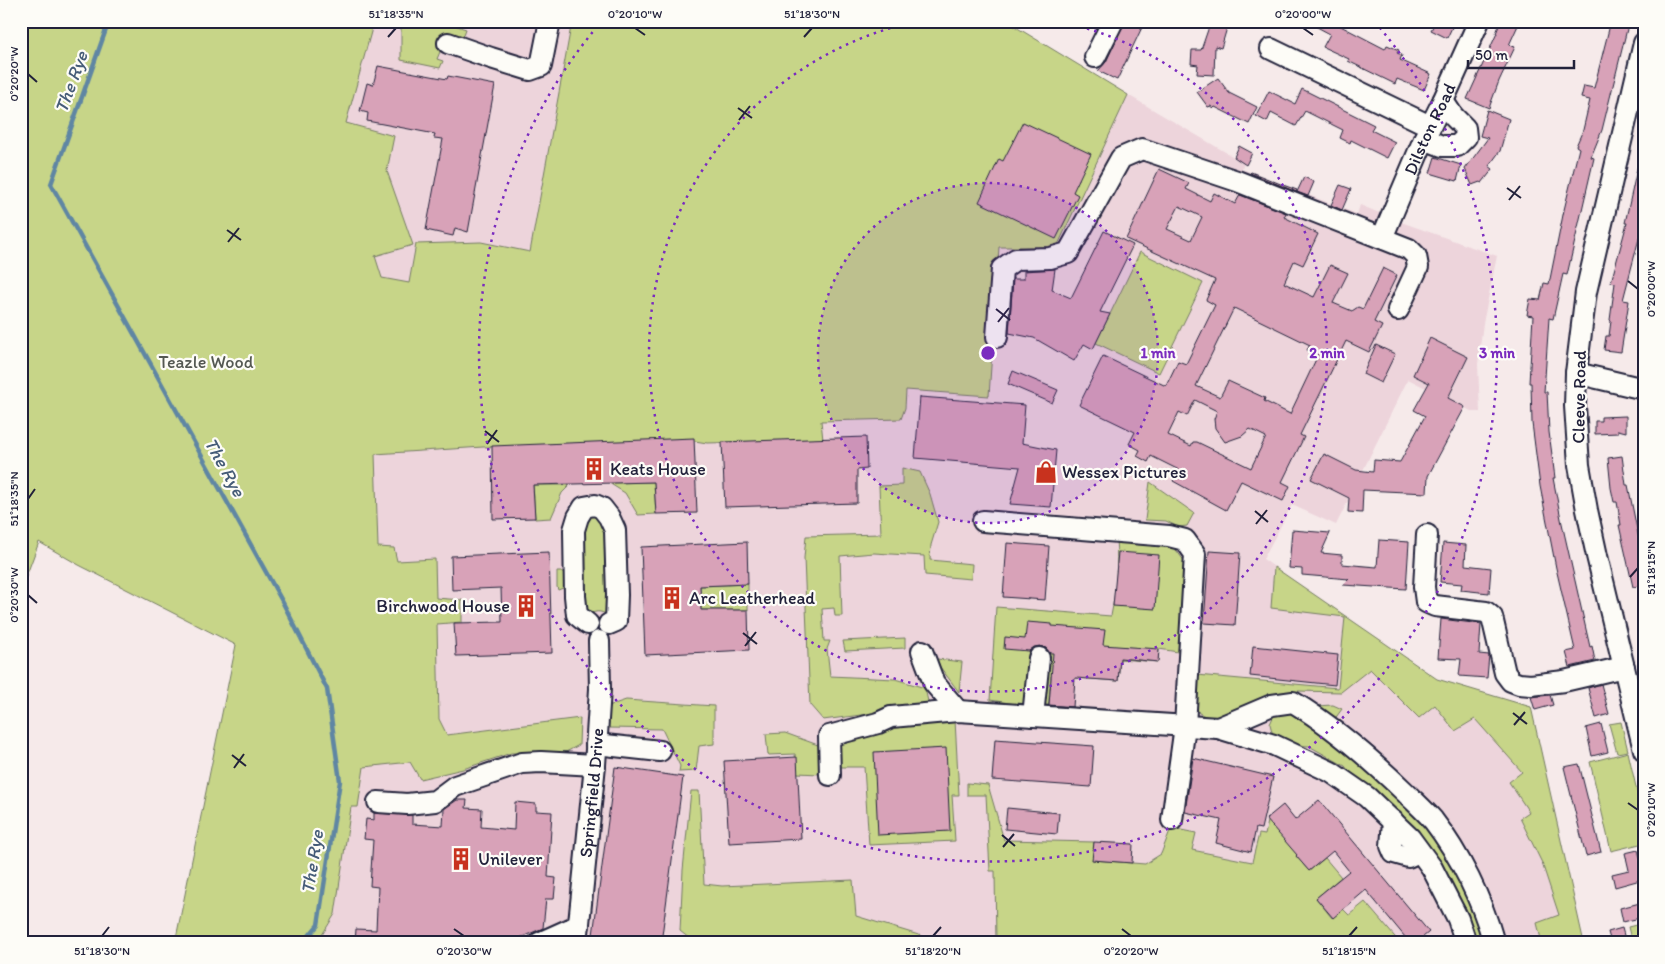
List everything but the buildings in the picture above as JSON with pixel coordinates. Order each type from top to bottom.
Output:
[{"type":"street","points":[[448,43],[530,70],[541,66],[550,21]]},
{"type":"street","points":[[1095,57],[1113,21]]},
{"type":"street","name":"Dilston Road","points":[[1382,238],[1427,132],[1479,21]]},
{"type":"street","name":"Cleeve Road","points":[[1644,43],[1586,292],[1576,373],[1575,406],[1579,465],[1597,556],[1624,667],[1642,730],[1644,750]]},
{"type":"street","points":[[1271,49],[1427,132],[1442,146],[1457,146],[1466,137],[1465,128],[1453,116],[1443,101]]},
{"type":"street","points":[[997,337],[1002,269],[1016,259],[1050,258],[1068,253],[1121,158],[1142,149],[1237,180],[1409,249],[1416,256],[1418,267],[1398,310]]},
{"type":"street","points":[[1576,373],[1644,389]]},
{"type":"street","points":[[595,505],[602,508],[615,530],[616,620],[604,633],[591,639],[586,631],[588,624],[577,615],[574,530],[578,517],[584,507],[595,505]]},
{"type":"street","points":[[983,521],[1169,536],[1185,540],[1195,554],[1185,726],[1172,820]]},
{"type":"street","points":[[1428,536],[1424,587],[1426,602],[1435,606],[1486,612],[1492,617],[1505,673],[1511,680],[1519,684],[1531,685],[1624,667]]},
{"type":"street","name":"Springfield Drive","points":[[578,934],[595,765],[604,633]]},
{"type":"street","points":[[922,651],[934,683],[958,711]]},
{"type":"street","points":[[1033,716],[1039,658]]},
{"type":"street","points":[[1218,728],[1272,705],[1293,702],[1317,716],[1389,777],[1432,820],[1466,872],[1487,918],[1494,943]]},
{"type":"street","points":[[1272,705],[1264,716],[1263,731],[1274,745]]},
{"type":"street","points":[[830,775],[829,736],[878,723],[891,717],[958,711],[1218,728],[1274,745],[1331,772],[1367,797],[1410,838],[1432,868],[1458,919],[1466,943]]},
{"type":"street","points":[[596,744],[660,751]]},
{"type":"street","points":[[378,802],[407,804],[435,801],[455,786],[522,763],[541,762],[595,765]]},
{"type":"street","points":[[539,943],[578,934]]},
{"type":"shaded area","points":[[296,21],[1006,21],[1244,163],[1242,169],[1357,214],[1360,205],[1401,222],[1497,256],[1483,323],[1478,364],[1480,412],[1473,412],[1408,379],[1336,525],[1292,505],[1263,559],[1437,679],[1531,707],[1584,943],[317,943],[335,914],[377,547],[374,454],[905,408],[906,390],[372,277]]},
{"type":"green space","name":"Teazle Wood","points":[[21,21],[374,21],[346,123],[394,136],[387,171],[413,245],[375,256],[382,278],[409,283],[416,244],[481,242],[530,252],[572,21],[1006,21],[1128,95],[1057,247],[999,247],[989,396],[906,390],[905,408],[901,419],[821,421],[823,440],[707,443],[689,440],[483,447],[375,454],[378,547],[394,548],[397,561],[435,559],[436,598],[462,600],[462,622],[437,624],[439,719],[447,735],[580,718],[579,745],[566,752],[511,753],[463,769],[420,779],[410,762],[364,767],[358,807],[351,807],[335,914],[317,943],[175,943],[236,645],[79,565],[39,542],[21,590]]},
{"type":"green space","points":[[401,21],[442,21],[466,29],[462,40],[447,35],[437,59],[443,61],[440,68],[401,60]]},
{"type":"green space","points":[[1140,252],[1203,283],[1159,373],[1096,343]]},
{"type":"green space","points":[[902,468],[920,472],[930,494],[938,522],[931,545],[930,560],[972,564],[971,579],[925,575],[924,556],[874,553],[840,556],[842,616],[835,616],[834,608],[822,609],[824,641],[830,641],[827,649],[830,676],[895,679],[925,688],[929,706],[823,720],[810,705],[804,558],[806,536],[881,534],[879,486],[902,485]]},
{"type":"green space","points":[[654,482],[656,514],[638,515],[625,493],[609,483]]},
{"type":"green space","points":[[1150,482],[1194,513],[1187,526],[1178,527],[1166,521],[1145,520]]},
{"type":"green space","points":[[533,485],[570,485],[562,493],[551,518],[535,519]]},
{"type":"green space","points":[[594,515],[606,520],[610,616],[597,612],[585,618],[580,529],[584,518]]},
{"type":"green space","points":[[1116,539],[1174,547],[1185,562],[1186,579],[1178,652],[1159,649],[1158,662],[1120,659],[1118,681],[1051,676],[1048,709],[990,700],[996,607],[1111,616],[1116,578]]},
{"type":"green space","points":[[1274,567],[1437,679],[1531,707],[1584,943],[1542,943],[1537,923],[1559,915],[1542,863],[1520,818],[1529,812],[1509,782],[1522,772],[1475,719],[1455,731],[1435,705],[1419,718],[1370,669],[1341,692],[1298,691],[1273,697],[1217,717],[1207,717],[1199,713],[1195,704],[1197,675],[1338,688],[1345,617],[1271,608]]},
{"type":"green space","points":[[557,572],[566,572],[567,581],[563,588],[558,590],[557,587]]},
{"type":"green space","points":[[748,584],[748,610],[701,610],[700,586]]},
{"type":"green space","points":[[905,638],[905,648],[845,651],[843,641]]},
{"type":"green space","points":[[937,659],[962,662],[959,692],[940,667]]},
{"type":"green space","points":[[626,700],[714,706],[714,744],[699,746],[696,771],[679,772],[680,766],[662,729],[609,728],[606,717],[611,705]]},
{"type":"green space","points":[[1333,705],[1342,709],[1334,720],[1315,706]]},
{"type":"green space","points":[[1286,711],[1304,715],[1418,813],[1464,879],[1488,943],[1478,943],[1466,908],[1355,781],[1345,766],[1309,746],[1286,745],[1273,736],[1270,724],[1274,715]]},
{"type":"green space","points":[[955,720],[959,795],[952,795],[955,841],[869,845],[864,767],[839,767],[839,745],[889,724]]},
{"type":"green space","points":[[1621,722],[1628,751],[1617,753],[1609,724]]},
{"type":"green space","points":[[785,733],[818,745],[820,774],[797,773],[795,754],[768,755],[766,734]]},
{"type":"green space","points":[[1628,752],[1644,822],[1644,843],[1611,851],[1590,762]]},
{"type":"green space","points":[[967,783],[988,785],[1004,840],[1094,842],[1093,860],[1145,864],[1161,854],[1171,828],[1196,833],[1192,850],[1252,862],[1259,834],[1265,835],[1269,817],[1277,826],[1307,846],[1296,856],[1309,871],[1325,858],[1341,877],[1316,898],[1332,918],[1343,909],[1349,915],[1365,902],[1400,943],[996,943],[995,871],[990,871],[986,795],[967,795]]},
{"type":"green space","points":[[691,791],[699,791],[704,884],[722,886],[853,880],[856,916],[945,943],[695,943],[680,931],[683,870]]},
{"type":"green space","points":[[1644,923],[1644,943],[1632,943],[1628,927]]},
{"type":"waterway","name":"The Rye","points":[[109,21],[51,184],[282,601],[327,689],[340,781],[318,925],[303,943]]},
{"type":"place","name":"Keats House","points":[[594,469]]},
{"type":"place","name":"Wessex Pictures","points":[[1046,472]]},
{"type":"place","name":"Arc Leatherhead","points":[[672,598]]},
{"type":"place","name":"Birchwood House","points":[[526,606]]},
{"type":"place","name":"Unilever","points":[[461,859]]}]
